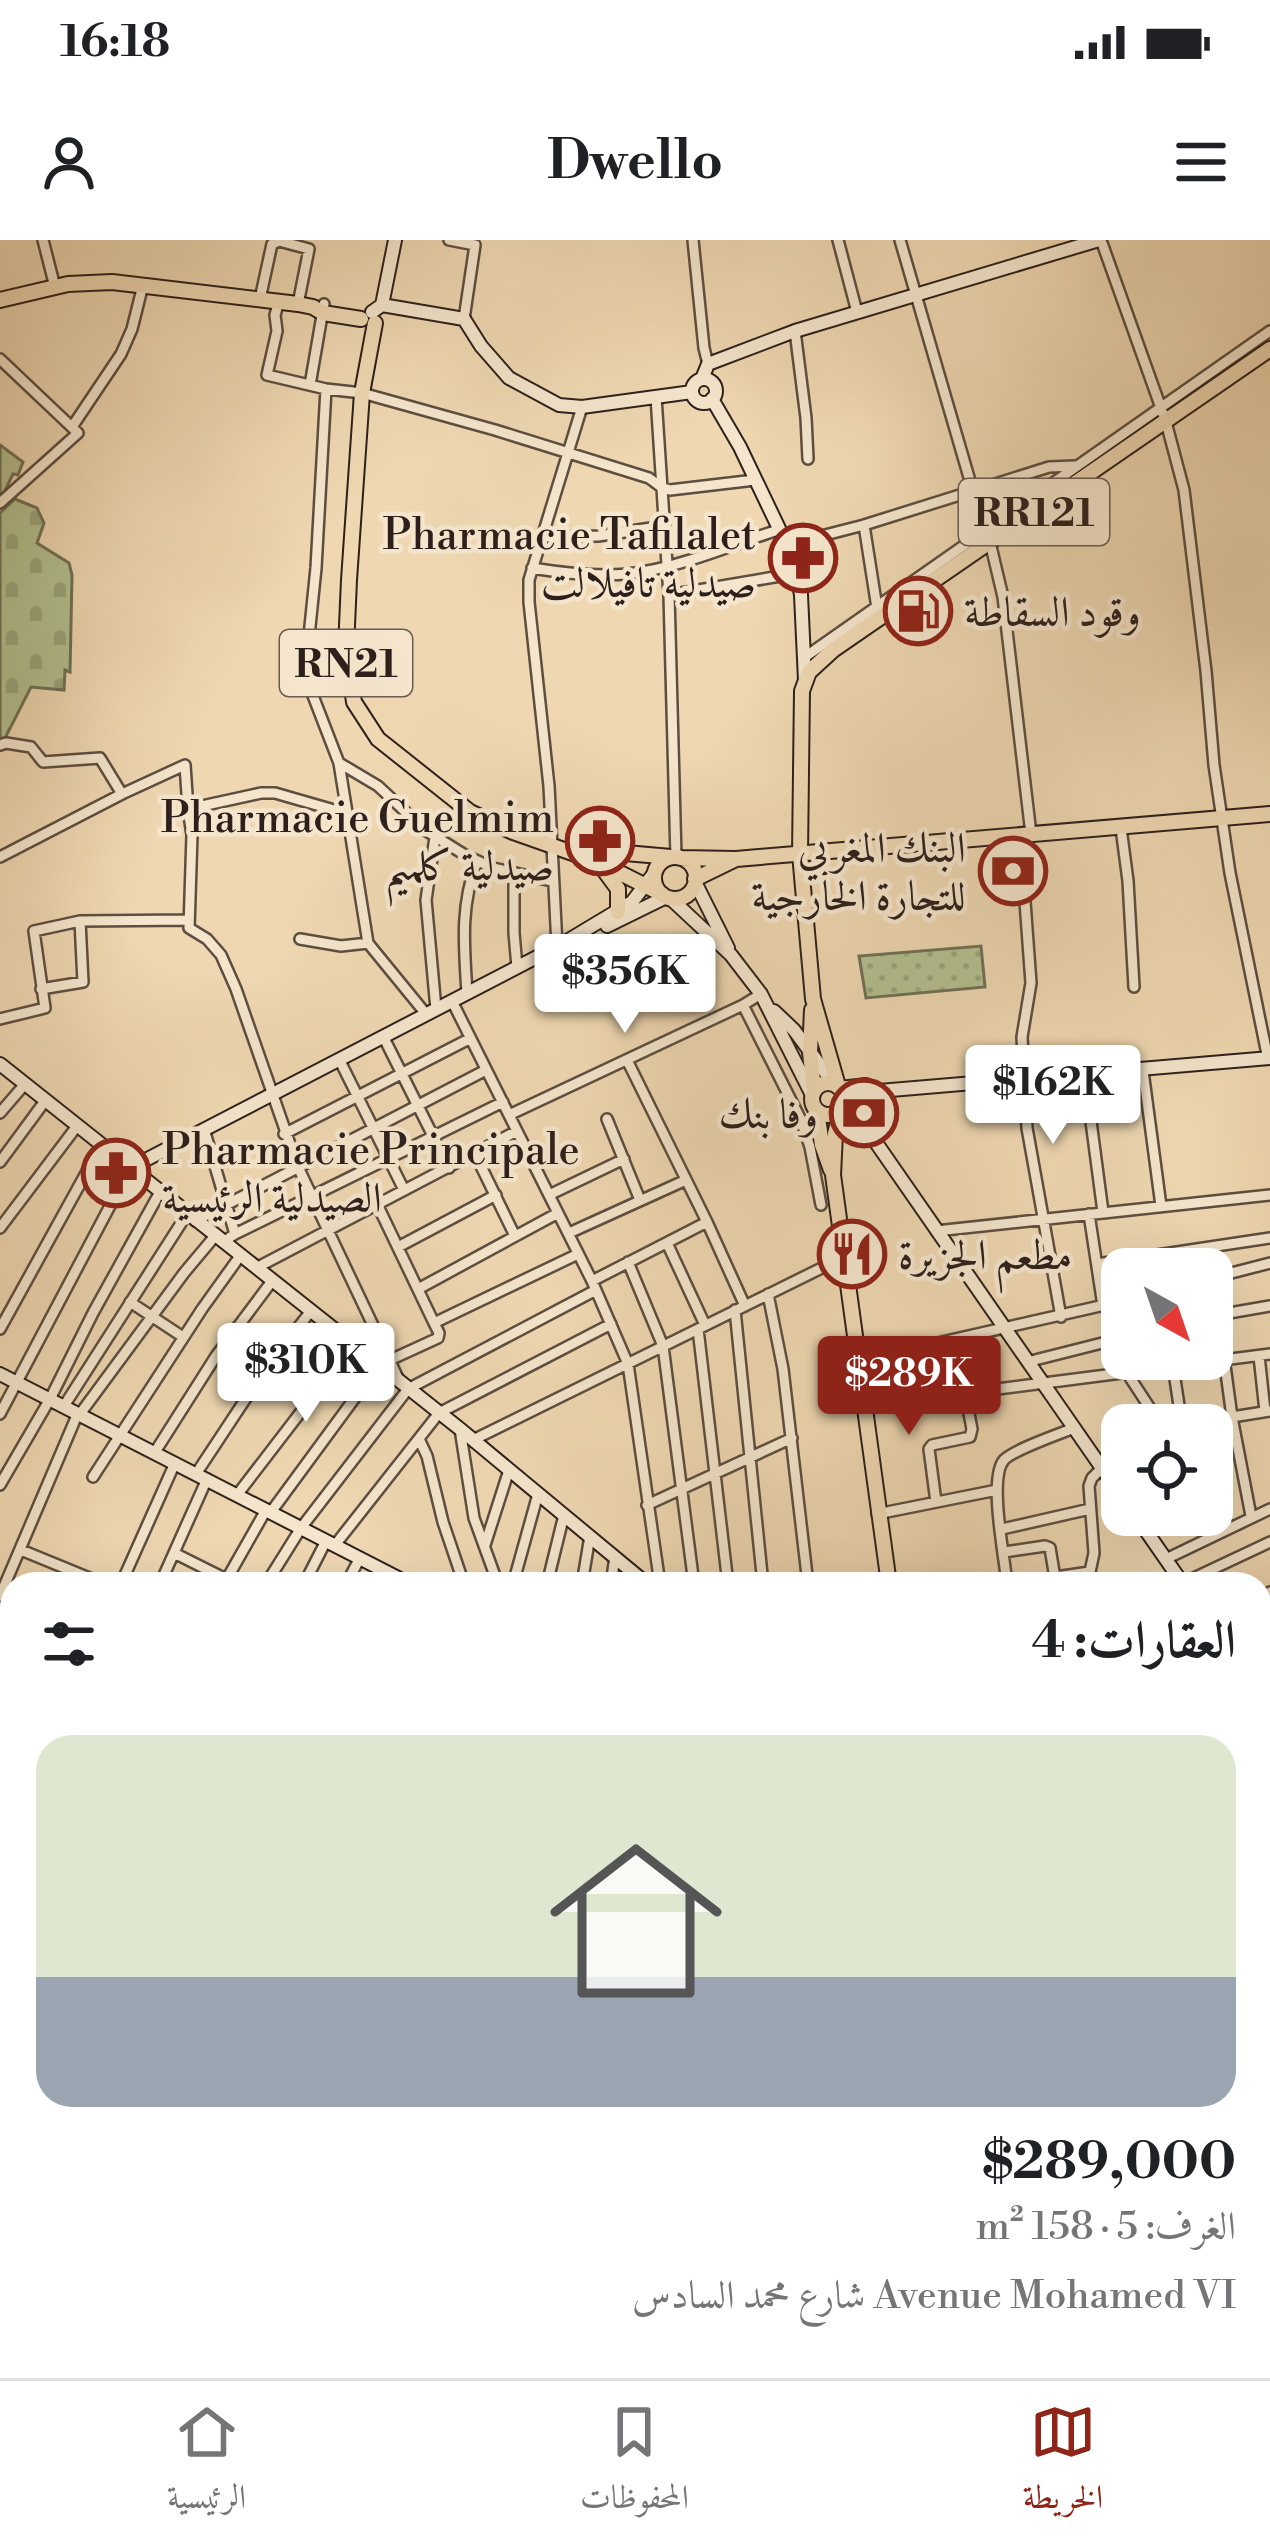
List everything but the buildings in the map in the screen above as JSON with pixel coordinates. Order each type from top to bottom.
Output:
[{"type":"main road","points":[[0,300],[86,282],[278,301],[370,316]]},
{"type":"main road","name":"RN21","points":[[370,316],[346,648],[354,702],[378,739],[470,812],[598,862],[666,896],[683,897],[695,880],[736,859]]},
{"type":"main road","name":"RR121","points":[[805,681],[818,663],[879,612],[1270,350]]},
{"type":"main road","points":[[805,681],[800,854],[813,999],[810,1052],[822,1145],[833,1174]]},
{"type":"main road","name":"RN21","points":[[554,845],[736,859],[1270,814]]},
{"type":"main road","points":[[666,896],[654,882],[661,862],[676,857],[692,866],[695,880]]},
{"type":"main road","points":[[598,862],[618,889],[617,912]]},
{"type":"main road","points":[[813,999],[842,1101],[833,1174],[887,1572]]},
{"type":"main road","points":[[814,1100],[822,1084],[842,1101]]},
{"type":"main road","points":[[814,1100],[826,1115],[842,1101]]},
{"type":"street","points":[[43,240],[55,286]]},
{"type":"street","points":[[395,240],[370,316],[464,319]]},
{"type":"street","points":[[449,240],[475,245],[464,319],[509,378],[559,405],[582,407],[692,392]]},
{"type":"street","points":[[702,379],[710,380],[716,392],[712,399],[700,402],[693,385],[702,379],[708,364],[693,242],[707,240]]},
{"type":"street","points":[[838,240],[857,313]]},
{"type":"street","points":[[901,240],[1003,596],[1026,834],[1031,983],[1022,1037],[1027,1128],[1061,1317]]},
{"type":"street","points":[[708,364],[795,331],[1100,240],[1161,406],[1184,490],[1222,819],[1269,1059],[1025,1079],[873,1094],[860,1103],[842,1101]]},
{"type":"street","points":[[260,299],[272,244],[279,241],[309,249],[315,307],[310,385]]},
{"type":"street","points":[[72,428],[121,354],[143,285]]},
{"type":"street","points":[[278,301],[267,375],[362,393],[649,478],[670,490],[754,480]]},
{"type":"street","points":[[795,331],[808,460]]},
{"type":"street","points":[[987,536],[1075,466],[1270,331]]},
{"type":"street","points":[[0,358],[78,433],[0,503]]},
{"type":"street","points":[[326,389],[316,568],[304,675],[339,763],[368,943],[431,1011]]},
{"type":"street","points":[[656,397],[669,595],[676,857]]},
{"type":"street","points":[[712,399],[740,447],[798,573],[805,681]]},
{"type":"street","points":[[560,945],[529,602],[532,568],[582,407]]},
{"type":"street","points":[[786,545],[1049,467],[1075,466]]},
{"type":"street","points":[[805,657],[879,612],[864,525]]},
{"type":"street","points":[[544,536],[598,536],[664,526]]},
{"type":"street","points":[[532,568],[608,575],[667,566],[778,530]]},
{"type":"street","points":[[669,595],[798,573]]},
{"type":"street","points":[[0,745],[31,747],[44,762],[100,758],[122,794]]},
{"type":"street","points":[[339,763],[392,797],[435,837],[477,861],[552,881]]},
{"type":"street","points":[[0,857],[185,765],[193,835],[192,931],[221,955],[284,1134],[378,1333],[384,1362]]},
{"type":"street","points":[[188,809],[261,793],[347,814]]},
{"type":"street","points":[[1121,828],[1134,988]]},
{"type":"street","points":[[431,1011],[426,899],[435,837]]},
{"type":"street","points":[[466,993],[465,901],[477,861]]},
{"type":"street","points":[[0,1414],[130,1168],[560,945],[632,902],[655,872]]},
{"type":"street","points":[[514,874],[518,967]]},
{"type":"street","points":[[695,880],[731,955]]},
{"type":"street","points":[[560,945],[636,914],[666,896],[731,955],[761,994],[814,1100]]},
{"type":"street","points":[[0,1019],[45,1008],[34,931],[80,921],[189,920]]},
{"type":"street","points":[[40,989],[83,982],[80,921]]},
{"type":"street","points":[[300,939],[341,946],[368,943]]},
{"type":"street","points":[[509,1115],[761,994]]},
{"type":"street","points":[[452,1001],[569,1233],[628,1364],[658,1572]]},
{"type":"street","points":[[743,1005],[801,1120],[821,1205]]},
{"type":"street","points":[[770,1008],[810,1052],[1101,1467]]},
{"type":"street","points":[[383,1036],[449,1168]]},
{"type":"street","points":[[284,1134],[470,1040]]},
{"type":"street","points":[[339,1059],[404,1190]]},
{"type":"street","points":[[627,1060],[707,1222],[740,1308],[762,1572]]},
{"type":"street","points":[[0,1064],[191,1217],[225,1237],[240,1256],[353,1344],[384,1362],[404,1386],[633,1572]]},
{"type":"street","points":[[64,1406],[191,1217],[227,1204],[485,1070]]},
{"type":"street","points":[[1143,1071],[1161,1206]]},
{"type":"street","points":[[1085,1076],[1103,1212]]},
{"type":"street","points":[[0,1113],[25,1084]]},
{"type":"street","points":[[842,1101],[866,1085],[873,1094]]},
{"type":"street","points":[[0,1162],[45,1100]]},
{"type":"street","points":[[11,1572],[79,1414],[152,1318],[225,1237],[502,1102]]},
{"type":"street","points":[[607,1119],[640,1200]]},
{"type":"street","points":[[0,1228],[77,1126]]},
{"type":"street","points":[[204,1129],[227,1204],[225,1237]]},
{"type":"street","points":[[256,1268],[517,1131]]},
{"type":"street","points":[[0,1328],[4,1313],[101,1146]]},
{"type":"street","points":[[475,1154],[515,1236]]},
{"type":"street","points":[[549,1195],[624,1159]]},
{"type":"street","points":[[569,1233],[686,1180]]},
{"type":"street","points":[[0,1485],[160,1192]]},
{"type":"street","points":[[935,1232],[1270,1195]]},
{"type":"street","points":[[398,1247],[496,1196]]},
{"type":"street","points":[[231,1572],[268,1511],[384,1362],[438,1339],[376,1204]]},
{"type":"street","points":[[418,1289],[558,1213]]},
{"type":"street","points":[[1089,1214],[1101,1292]]},
{"type":"street","points":[[274,1572],[404,1386],[707,1222]]},
{"type":"street","points":[[1097,1264],[1270,1238]]},
{"type":"street","points":[[667,1243],[702,1327],[727,1572]]},
{"type":"street","points":[[434,1323],[578,1253]]},
{"type":"street","points":[[92,1477],[240,1256]]},
{"type":"street","points":[[473,1440],[844,1257]]},
{"type":"street","points":[[628,1262],[663,1346],[692,1572]]},
{"type":"street","points":[[1233,1273],[1270,1263]]},
{"type":"street","points":[[154,1452],[272,1281]]},
{"type":"street","points":[[768,1294],[783,1369],[807,1572]]},
{"type":"street","points":[[130,1302],[183,1337]]},
{"type":"street","points":[[1233,1312],[1270,1306]]},
{"type":"street","points":[[859,1361],[1101,1307]]},
{"type":"street","points":[[165,1572],[202,1476],[266,1368],[311,1311]]},
{"type":"street","points":[[312,1572],[330,1543],[440,1413],[611,1324]]},
{"type":"street","points":[[237,1495],[353,1344],[378,1333]]},
{"type":"street","points":[[1027,1362],[1101,1343]]},
{"type":"street","points":[[1233,1358],[1264,1355],[1268,1413],[1233,1417]]},
{"type":"street","points":[[0,1374],[384,1572]]},
{"type":"street","points":[[863,1406],[1101,1376]]},
{"type":"street","points":[[936,1502],[929,1449],[970,1437],[965,1393]]},
{"type":"street","points":[[1233,1422],[1251,1516]]},
{"type":"street","points":[[1006,1572],[997,1490],[1000,1467],[1003,1461],[1074,1428]]},
{"type":"street","points":[[460,1429],[472,1509],[494,1572]]},
{"type":"street","points":[[646,1505],[792,1438]]},
{"type":"street","points":[[418,1439],[460,1572]]},
{"type":"street","points":[[126,1572],[175,1463]]},
{"type":"street","points":[[1092,1572],[1090,1482],[1101,1469]]},
{"type":"street","points":[[485,1546],[509,1470]]},
{"type":"street","points":[[877,1514],[997,1490]]},
{"type":"street","points":[[516,1572],[538,1494]]},
{"type":"street","points":[[1002,1529],[1090,1509]]},
{"type":"street","points":[[1233,1525],[1270,1509]]},
{"type":"street","points":[[550,1572],[564,1515]]},
{"type":"street","points":[[585,1572],[590,1536]]},
{"type":"street","points":[[1150,1536],[1175,1572]]},
{"type":"street","points":[[1166,1559],[1211,1536]]},
{"type":"street","points":[[1208,1572],[1270,1542]]},
{"type":"street","points":[[1004,1552],[1048,1547],[1055,1572]]},
{"type":"street","points":[[21,1550],[75,1572]]},
{"type":"street","points":[[174,1552],[208,1572]]},
{"type":"street","points":[[613,1572],[615,1557]]},
{"type":"street","points":[[352,1572],[360,1558]]},
{"type":"green space","points":[[0,445],[23,462],[0,501]]},
{"type":"green space","points":[[15,499],[37,508],[44,523],[37,543],[69,563],[70,672],[65,670],[64,690],[31,687],[0,748],[0,513]]},
{"type":"green space","points":[[981,946],[985,987],[866,998],[859,956]]},
{"type":"place","name":"Pharmacie Tafilalet صيدلية تافيلالت","points":[[803,558]]},
{"type":"place","name":"وقود السقاطة","points":[[918,611]]},
{"type":"place","name":"Pharmacie Guelmim صيدلية كلميم","points":[[600,841]]},
{"type":"place","name":"البنك المغربي للتجارة الخارجية","points":[[1013,871]]},
{"type":"place","name":"وفا بنك","points":[[864,1113]]},
{"type":"place","name":"Pharmacie Principale الصيدلية الرئيسية","points":[[116,1173]]},
{"type":"place","name":"مطعم الجزيرة","points":[[852,1254]]}]
